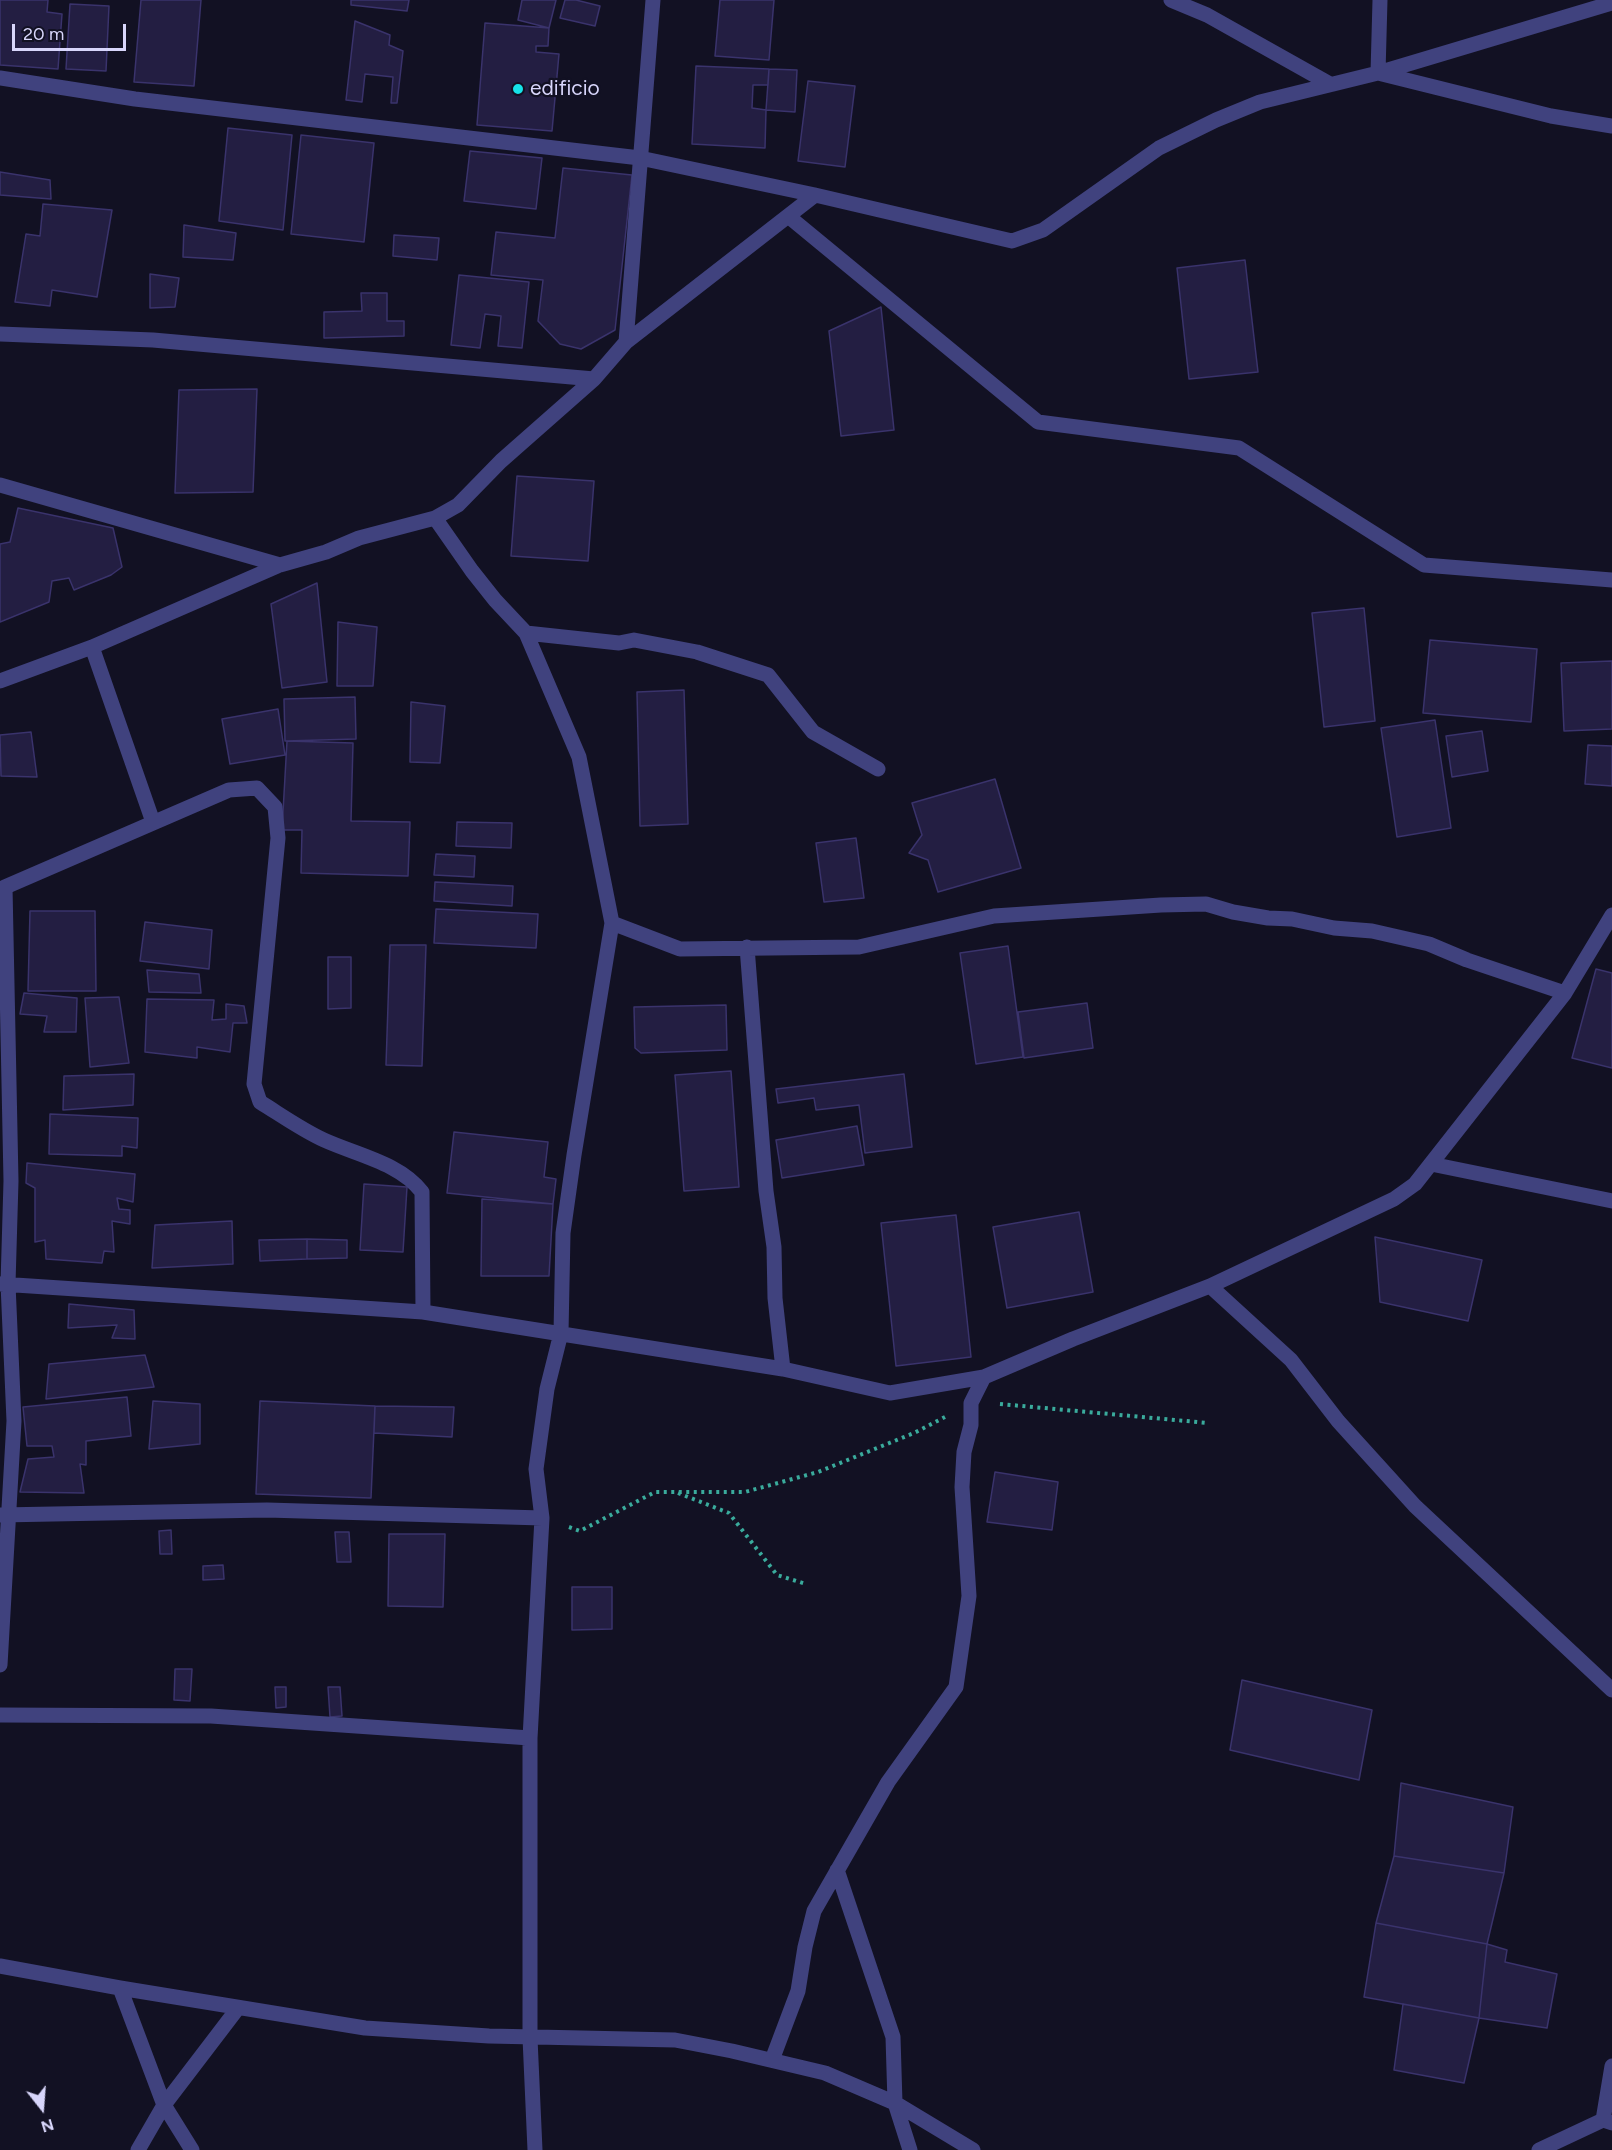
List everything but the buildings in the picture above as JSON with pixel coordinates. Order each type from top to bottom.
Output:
[{"type":"street","points":[[626,342],[653,0]]},
{"type":"street","points":[[1171,0],[1207,15],[1330,84]]},
{"type":"street","points":[[1377,73],[1380,0]]},
{"type":"street","points":[[0,78],[135,99],[640,158],[815,195],[1012,241],[1048,227],[1159,148],[1216,120],[1260,102],[1377,73],[1612,3]]},
{"type":"street","points":[[1377,73],[1551,116],[1612,126]]},
{"type":"street","points":[[0,681],[92,647],[280,565],[327,552],[359,538],[435,518],[458,505],[501,461],[594,379],[626,342],[815,195]]},
{"type":"street","points":[[788,216],[1038,422],[1239,448],[1424,565],[1612,580]]},
{"type":"street","points":[[0,334],[153,340],[594,379]]},
{"type":"street","points":[[0,485],[280,565]]},
{"type":"street","points":[[435,518],[478,578],[526,633],[579,757],[612,923],[565,1222],[561,1333],[547,1389],[536,1469],[542,1518],[530,1738],[530,2038],[535,2150]]},
{"type":"street","points":[[526,633],[619,643],[634,640],[697,652],[768,675],[813,732],[878,770]]},
{"type":"street","points":[[92,647],[153,822]]},
{"type":"street","points":[[0,1665],[5,1515],[14,1421],[4,1284],[2,888],[229,790],[257,788],[274,807],[278,838],[254,1084],[260,1102],[322,1139],[400,1172],[412,1180],[422,1192],[423,1312]]},
{"type":"street","points":[[612,923],[680,949],[859,947],[994,916],[1206,904],[1233,912],[1268,918],[1292,919],[1334,928],[1372,931],[1429,944],[1467,960],[1565,993]]},
{"type":"street","points":[[4,1284],[423,1312],[783,1369],[890,1393],[984,1377],[1073,1339],[1210,1286],[1394,1199],[1415,1184],[1565,993],[1612,915]]},
{"type":"street","points":[[747,947],[766,1191],[774,1247],[775,1298],[783,1369]]},
{"type":"street","points":[[1431,1164],[1612,1201]]},
{"type":"street","points":[[1210,1286],[1291,1360],[1338,1421],[1415,1506],[1612,1690]]},
{"type":"street","points":[[772,2060],[798,1991],[814,1911],[888,1782],[956,1687],[969,1596],[962,1487],[964,1452],[971,1425],[971,1403],[984,1377]]},
{"type":"street","points":[[5,1515],[267,1510],[542,1518]]},
{"type":"street","points":[[0,1715],[211,1716],[530,1738]]},
{"type":"street","points":[[837,1870],[893,2037],[895,2103],[910,2150]]},
{"type":"street","points":[[0,1966],[365,2028],[530,2038],[675,2040],[825,2073],[895,2103],[973,2150]]},
{"type":"street","points":[[120,1988],[164,2105],[192,2150]]},
{"type":"street","points":[[138,2150],[164,2105],[238,2008]]},
{"type":"street","points":[[1539,2150],[1607,2121],[1612,2066]]},
{"type":"path","points":[[542,1518],[580,1531],[655,1492],[745,1492],[819,1472],[914,1433],[971,1403],[1208,1423]]},
{"type":"path","points":[[675,1492],[729,1513],[777,1575],[806,1584]]},
{"type":"place","name":"edificio","points":[[518,89]]}]
